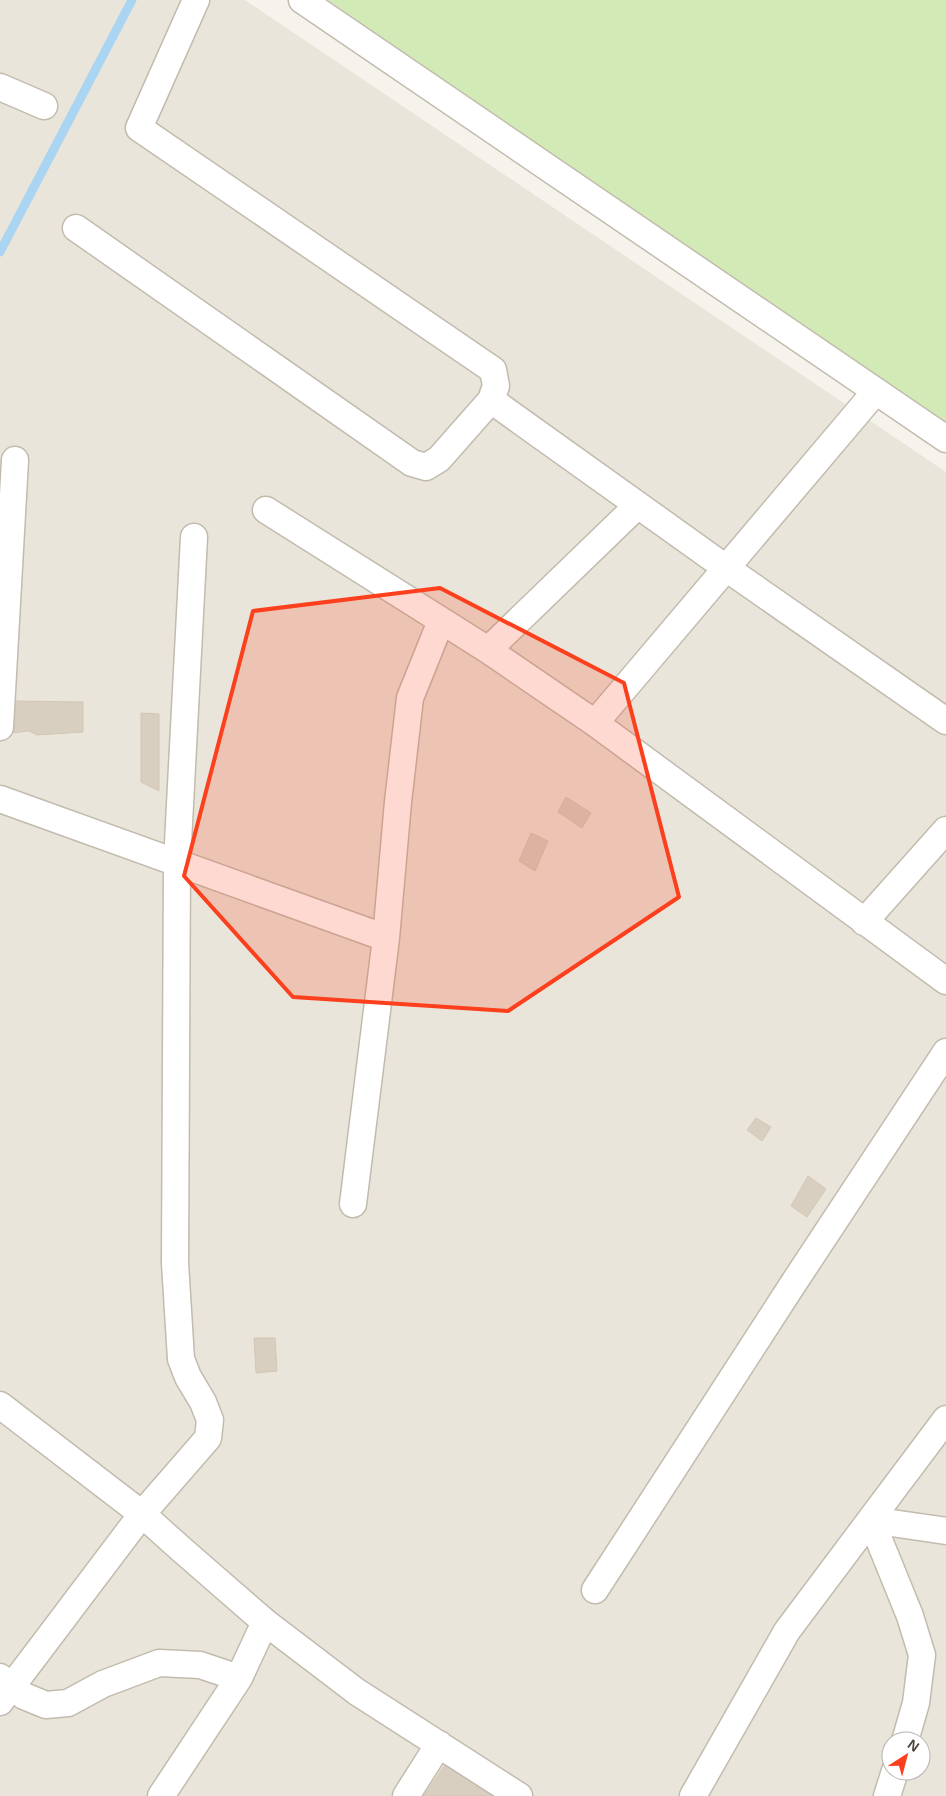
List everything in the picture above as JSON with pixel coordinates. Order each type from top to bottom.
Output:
[{"type":"street","points":[[76,228],[412,463],[426,467],[439,459],[491,400],[496,386],[493,370],[139,128],[196,0]]},
{"type":"street","points":[[302,0],[946,439]]},
{"type":"street","points":[[0,86],[44,106]]},
{"type":"street","points":[[595,723],[876,391]]},
{"type":"street","points":[[491,400],[726,568],[946,721]]},
{"type":"street","points":[[0,727],[15,460]]},
{"type":"street","points":[[488,650],[638,505]]},
{"type":"street","points":[[266,510],[488,650],[595,723],[946,981]]},
{"type":"street","points":[[194,537],[177,862],[174,1263],[181,1359],[210,1420],[208,1438],[142,1514],[4,1688],[46,1704],[68,1702],[102,1684],[159,1663],[200,1665],[239,1678]]},
{"type":"street","points":[[353,1204],[386,938],[398,802],[410,698],[441,621]]},
{"type":"street","points":[[0,799],[386,938]]},
{"type":"street","points":[[864,922],[946,830]]},
{"type":"street","points":[[595,1590],[946,1052]]},
{"type":"street","points":[[0,1405],[142,1514],[180,1550],[265,1622],[357,1692],[519,1796]]},
{"type":"street","points":[[693,1796],[787,1631],[946,1419]]},
{"type":"street","points":[[871,1520],[946,1532]]},
{"type":"street","points":[[871,1520],[910,1616],[922,1655],[916,1704],[908,1731]]},
{"type":"street","points":[[161,1796],[239,1678],[265,1622]]},
{"type":"street","points":[[406,1796],[439,1744]]},
{"type":"street","points":[[888,1796],[892,1781]]},
{"type":"highlighted area","points":[[440,588],[624,683],[679,897],[508,1011],[293,997],[184,876],[253,611]]},
{"type":"shaded area","points":[[0,0],[245,0],[946,472],[946,1796],[0,1796]]},
{"type":"green space","points":[[328,0],[946,0],[946,426]]},
{"type":"building","points":[[12,701],[83,702],[83,732],[37,735],[29,731],[11,733]]},
{"type":"building","points":[[141,713],[159,714],[159,791],[141,782]]},
{"type":"building","points":[[566,797],[591,813],[582,828],[558,812]]},
{"type":"building","points":[[531,833],[548,841],[535,871],[519,861]]},
{"type":"building","points":[[756,1118],[771,1127],[762,1141],[747,1130]]},
{"type":"building","points":[[808,1176],[826,1189],[807,1217],[791,1206]]},
{"type":"building","points":[[254,1338],[275,1338],[277,1371],[256,1373]]},
{"type":"building","points":[[447,1762],[497,1796],[424,1796]]},
{"type":"waterway","points":[[0,252],[132,0]]}]
